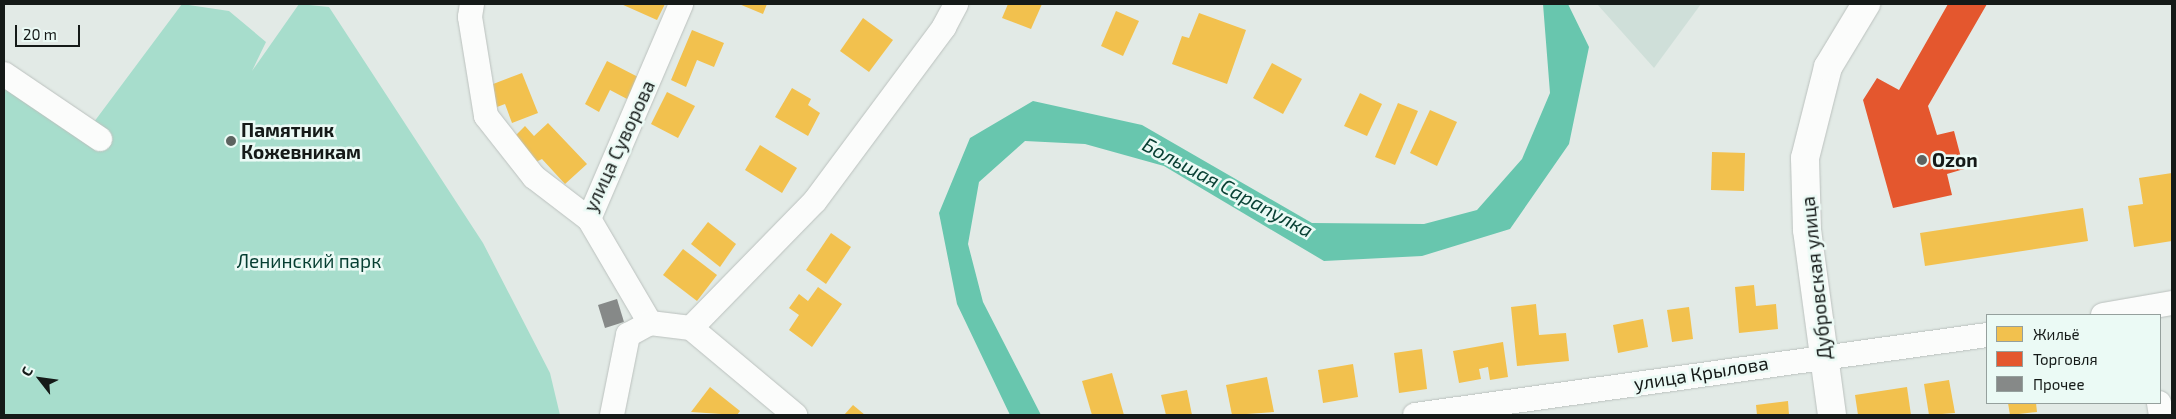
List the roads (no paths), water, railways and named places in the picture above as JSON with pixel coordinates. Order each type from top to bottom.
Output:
[{"type":"street","name":"улица Суворова","points":[[472,4],[470,17],[486,116],[534,177],[589,219],[681,4]]},
{"type":"street","points":[[691,328],[815,201],[944,27],[956,4]]},
{"type":"street","name":"Дубровская улица","points":[[1832,415],[1807,230],[1805,158],[1828,67],[1866,4]]},
{"type":"street","points":[[4,74],[100,139]]},
{"type":"street","points":[[589,219],[650,323]]},
{"type":"street","points":[[2112,314],[2158,309]]},
{"type":"street","points":[[612,415],[628,335],[650,323],[691,328],[795,415]]},
{"type":"street","name":"улица Крылова","points":[[1415,415],[1509,408],[1824,354],[1843,358],[1986,335]]},
{"type":"water","name":"Большая Сарапулка","points":[[1543,4],[1568,4],[1589,47],[1569,144],[1510,229],[1422,256],[1324,261],[1164,166],[1085,144],[1025,141],[979,182],[968,244],[983,302],[1041,415],[1010,415],[957,304],[939,213],[970,138],[1033,101],[1142,125],[1312,223],[1424,224],[1477,210],[1522,159],[1550,93]]},
{"type":"place","name":"Памятник Кожевникам","points":[[231,141]]},
{"type":"place","name":"Ozon","points":[[1922,160]]},
{"type":"park label","name":"Ленинский парк","points":[[309,261]]}]
